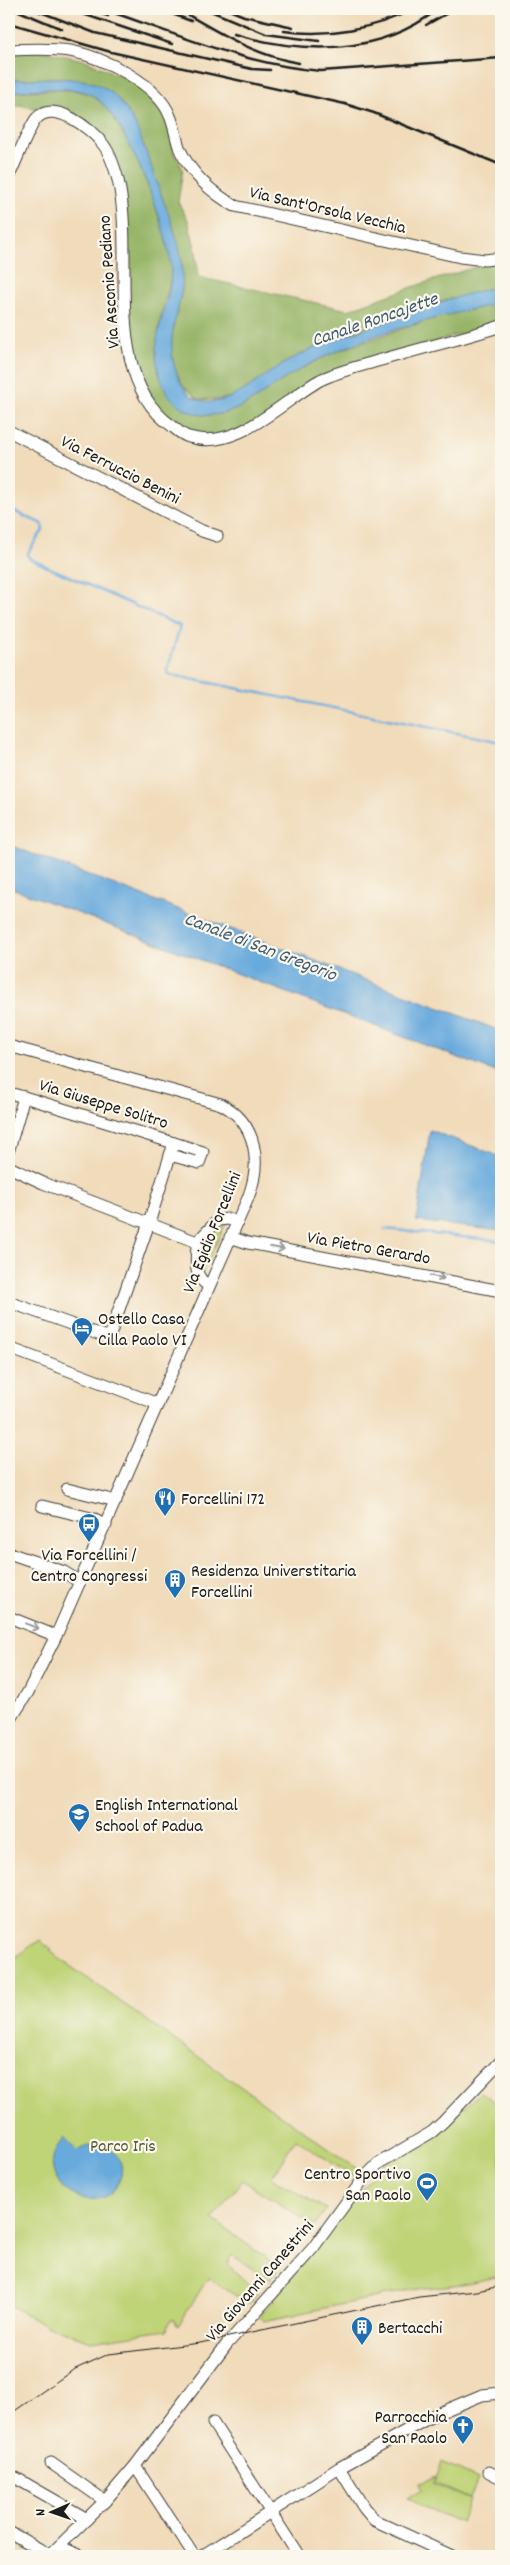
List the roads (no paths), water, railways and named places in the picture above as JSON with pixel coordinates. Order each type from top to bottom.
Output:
[{"type":"street","name":"Via Sant'Orsola Vecchia","points":[[9,50],[45,48],[85,55],[132,76],[154,91],[170,115],[181,152],[189,165],[207,187],[235,206],[460,257],[485,260],[501,258]]},
{"type":"street","name":"Via Asconio Pediano","points":[[9,176],[37,118],[51,113],[70,118],[89,130],[103,144],[118,180],[124,236],[127,345],[136,378],[157,416],[188,437],[218,440],[247,430],[286,401],[322,379],[367,364],[501,326]]},
{"type":"street","name":"Via Ferruccio Benini","points":[[9,431],[202,530],[218,536]]},
{"type":"street","name":"Via Egidio Forcellini","points":[[9,1046],[202,1097],[232,1110],[250,1132],[256,1152],[254,1181],[106,1525],[56,1636],[28,1692],[9,1722]]},
{"type":"street","name":"Via Giuseppe Solitro","points":[[9,1093],[203,1152],[200,1163],[170,1155]]},
{"type":"street","name":"Via Giuseppe Solitro","points":[[9,1149],[13,1117],[24,1097]]},
{"type":"street","name":"Via Giuseppe Solitro","points":[[9,1302],[109,1338],[150,1223],[174,1143]]},
{"type":"street","points":[[9,1167],[43,1183],[198,1242]]},
{"type":"street","points":[[208,1285],[200,1281],[197,1274],[198,1242],[218,1220],[222,1218],[237,1222]]},
{"type":"street","name":"Via Pietro Gerardo","points":[[230,1237],[248,1243],[501,1291]]},
{"type":"street","points":[[9,1348],[158,1404]]},
{"type":"street","points":[[67,1488],[116,1501]]},
{"type":"street","points":[[42,1506],[95,1519],[106,1525]]},
{"type":"street","points":[[9,1553],[64,1572],[80,1582]]},
{"type":"street","points":[[9,1617],[56,1636]]},
{"type":"street","name":"Via Giovanni Canestrini","points":[[50,2556],[105,2501],[135,2466],[227,2344],[313,2248],[364,2178],[379,2163],[432,2132],[444,2122],[501,2061]]},
{"type":"street","points":[[202,2556],[339,2468],[446,2409],[482,2395],[501,2393]]},
{"type":"street","points":[[213,2423],[298,2556]]},
{"type":"street","points":[[51,2463],[105,2501]]},
{"type":"street","points":[[135,2466],[194,2556]]},
{"type":"street","points":[[339,2468],[364,2508],[374,2520],[452,2556]]},
{"type":"street","points":[[489,2472],[501,2478]]},
{"type":"street","points":[[9,2474],[87,2519]]},
{"type":"street","points":[[9,2532],[50,2556]]},
{"type":"street","points":[[60,2547],[82,2556]]},
{"type":"water","points":[[54,78],[82,80],[102,86],[120,102],[136,126],[179,246],[183,281],[173,333],[173,361],[178,377],[186,390],[194,398],[218,401],[229,398],[248,388],[300,354],[341,337],[426,307],[501,286],[501,303],[418,323],[363,340],[311,364],[237,409],[215,415],[189,412],[170,397],[160,377],[156,348],[170,284],[169,253],[154,203],[131,147],[117,123],[103,105],[90,94],[82,91],[50,89],[9,92],[9,80]]},
{"type":"water","name":"Canale di San Gregorio","points":[[9,845],[501,1031],[501,1074],[9,887]]},
{"type":"water","points":[[430,1130],[501,1157],[501,1231],[416,1221]]},
{"type":"water","points":[[64,2138],[77,2151],[85,2147],[94,2146],[110,2150],[116,2155],[122,2169],[120,2179],[111,2193],[98,2199],[84,2199],[70,2193],[59,2183],[53,2170],[54,2155]]},
{"type":"waterway","points":[[9,509],[42,524],[43,530],[27,554],[30,559],[180,626],[167,672],[171,675],[501,742]]},
{"type":"waterway","points":[[385,1229],[501,1241]]},
{"type":"tram line","points":[[9,2415],[73,2370],[109,2354],[200,2343],[419,2297],[477,2291],[501,2286]]},
{"type":"railway","points":[[14,9],[62,29]]},
{"type":"railway","points":[[33,9],[95,33],[252,69],[270,70]]},
{"type":"railway","points":[[68,9],[172,44]]},
{"type":"railway","points":[[86,9],[108,16]]},
{"type":"railway","points":[[103,9],[210,47],[293,68],[321,71],[501,58]]},
{"type":"railway","points":[[159,9],[191,21]]},
{"type":"railway","points":[[178,9],[251,49],[283,60],[299,63]]},
{"type":"railway","points":[[206,9],[266,34],[319,41]]},
{"type":"railway","points":[[227,9],[244,16],[293,27]]},
{"type":"railway","points":[[284,31],[317,33],[350,30],[383,22],[413,9]]},
{"type":"railway","points":[[234,34],[260,41],[287,45],[340,47],[366,43],[391,36],[415,24],[438,9]]},
{"type":"railway","points":[[426,25],[455,9]]},
{"type":"railway","points":[[9,23],[111,52],[345,104],[374,113],[501,165]]},
{"type":"place","name":"Ostello Casa Cilla Paolo VI","points":[[82,1347]]},
{"type":"place","name":"Forcellini 172","points":[[165,1517]]},
{"type":"place","name":"Via Forcellini / Centro Congressi","points":[[89,1543]]},
{"type":"place","name":"Residenza Universtitaria Forcellini","points":[[175,1599]]},
{"type":"place","name":"English International School of Padua","points":[[79,1833]]},
{"type":"place","name":"Centro Sportivo San Paolo","points":[[427,2202]]},
{"type":"place","name":"Bertacchi","points":[[362,2346]]},
{"type":"place","name":"Parrocchia San Paolo","points":[[463,2445]]},
{"type":"water label","name":"Canale Roncajette","points":[[374,318]]},
{"type":"park label","name":"Parco Iris","points":[[123,2145]]}]
